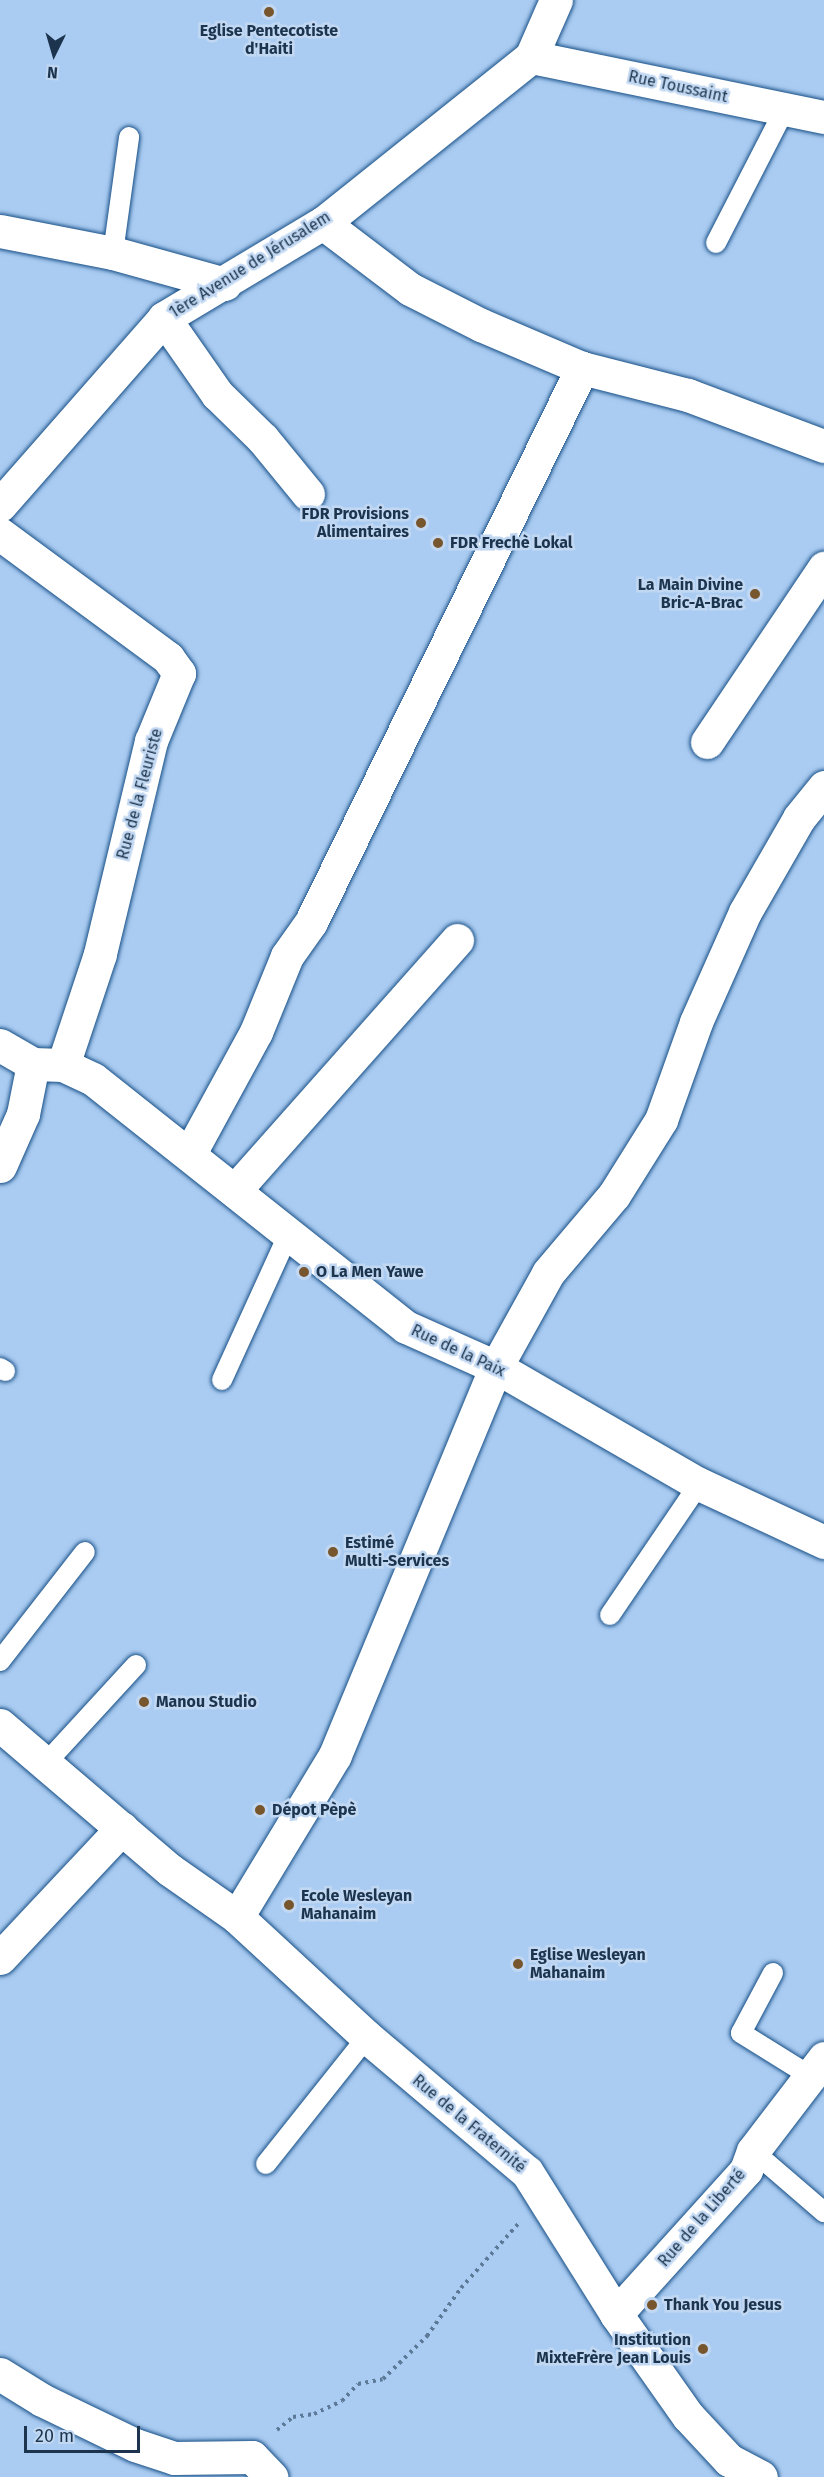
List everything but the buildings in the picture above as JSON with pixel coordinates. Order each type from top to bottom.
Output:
[{"type":"street","points":[[531,57],[556,0]]},
{"type":"street","name":"Rue Toussaint","points":[[531,57],[824,117]]},
{"type":"street","name":"1ère Avenue de Jérusalem","points":[[0,505],[164,318],[323,224],[531,57]]},
{"type":"street","points":[[323,224],[410,289],[481,326],[582,368],[688,395],[824,446]]},
{"type":"street","points":[[0,231],[113,253],[225,284]]},
{"type":"street","points":[[164,318],[217,394],[263,439],[308,494]]},
{"type":"street","points":[[190,1153],[256,1032],[287,956],[311,922],[582,368]]},
{"type":"street","name":"Rue de la Fleuriste","points":[[0,534],[168,658],[179,674],[151,741],[100,954],[48,1064]]},
{"type":"street","points":[[707,742],[824,568]]},
{"type":"street","points":[[237,1917],[335,1755],[496,1367],[548,1273],[614,1195],[662,1120],[696,1022],[746,912],[799,818],[824,787]]},
{"type":"street","points":[[236,1189],[457,940]]},
{"type":"street","name":"Rue de la Paix","points":[[0,1045],[93,1079],[236,1189],[406,1327],[496,1367],[699,1485],[824,1542]]},
{"type":"street","points":[[0,1166],[48,1064]]},
{"type":"street","name":"Rue de la Fraternité","points":[[0,1725],[170,1869],[237,1917],[367,2037],[527,2172],[615,2314],[687,2416],[720,2468],[761,2477]]},
{"type":"street","points":[[0,1958],[122,1828]]},
{"type":"street","name":"Rue de la Liberté","points":[[615,2314],[746,2170],[753,2151],[817,2067]]},
{"type":"street","points":[[0,2374],[42,2400],[164,2454],[262,2467]]},
{"type":"lane","points":[[716,243],[785,109]]},
{"type":"lane","points":[[113,253],[129,137]]},
{"type":"lane","points":[[222,1380],[290,1232]]},
{"type":"lane","points":[[610,1615],[699,1485]]},
{"type":"lane","points":[[0,1661],[85,1552]]},
{"type":"lane","points":[[46,1763],[136,1665]]},
{"type":"lane","points":[[773,1973],[741,2033],[817,2067]]},
{"type":"lane","points":[[266,2164],[367,2037]]},
{"type":"lane","points":[[753,2151],[824,2212]]},
{"type":"path","points":[[262,2467],[293,2417],[314,2414],[342,2401],[358,2384],[383,2379],[427,2336],[461,2288],[543,2197]]},
{"type":"place","name":"Eglise Pentecotiste d'Haiti","points":[[269,12]]},
{"type":"place","name":"FDR Provisions Alimentaires","points":[[421,523]]},
{"type":"place","name":"FDR Frechè Lokal","points":[[438,543]]},
{"type":"place","name":"La Main Divine Bric-A-Brac","points":[[755,594]]},
{"type":"place","name":"O La Men Yawe","points":[[304,1272]]},
{"type":"place","name":"Estimé Multi-Services","points":[[333,1552]]},
{"type":"place","name":"Manou Studio","points":[[144,1702]]},
{"type":"place","name":"Dépot Pèpè","points":[[260,1810]]},
{"type":"place","name":"Ecole Wesleyan Mahanaim","points":[[289,1905]]},
{"type":"place","name":"Eglise Wesleyan Mahanaim","points":[[518,1964]]},
{"type":"place","name":"Thank You Jesus","points":[[652,2305]]},
{"type":"place","name":"Institution MixteFrère Jean Louis","points":[[703,2349]]}]
